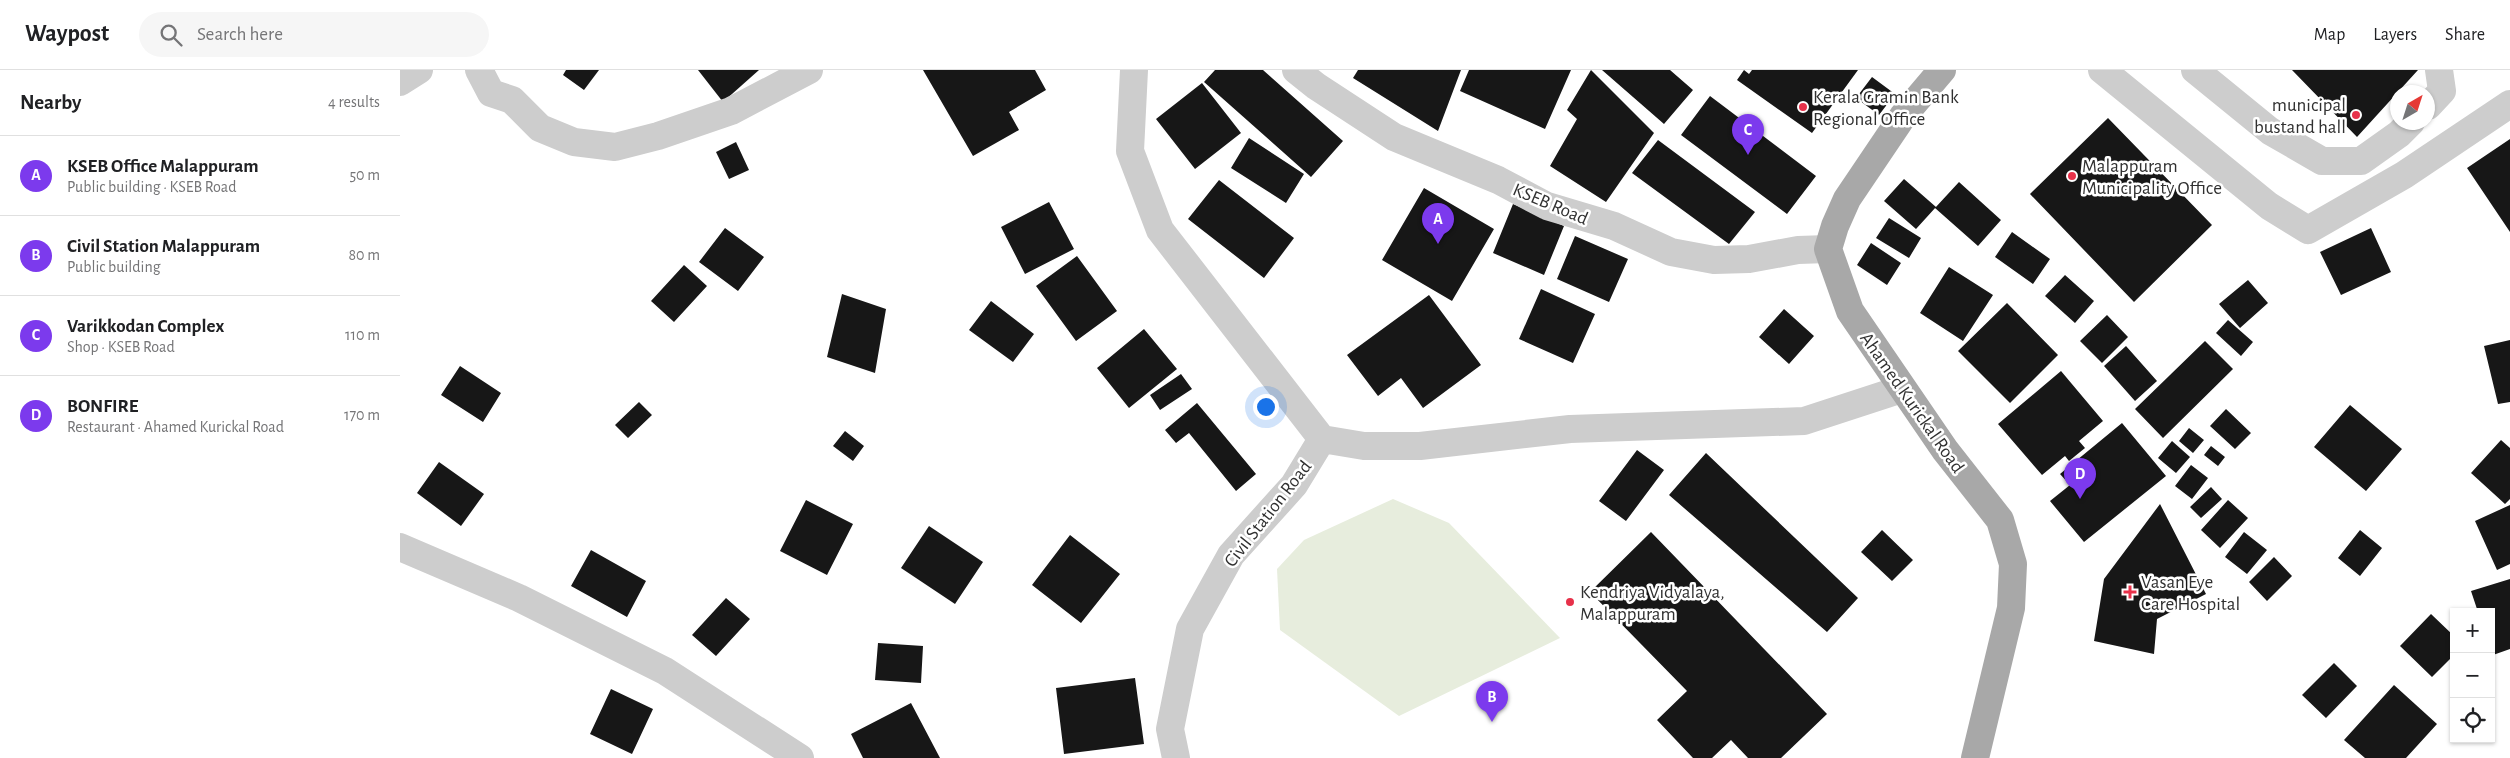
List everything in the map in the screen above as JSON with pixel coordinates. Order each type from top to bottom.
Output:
[{"type":"main road","points":[[1828,248],[1834,226],[1847,199],[1903,116],[1942,70]]},
{"type":"main road","name":"Ahamed Kurickal Road","points":[[1828,248],[1850,311],[1945,450],[2000,520],[2013,564],[2011,608],[1975,758]]},
{"type":"street","points":[[400,82],[419,70]]},
{"type":"street","points":[[479,70],[491,93],[512,100],[540,128],[574,142],[615,148],[658,136],[731,111],[810,70]]},
{"type":"street","points":[[1134,70],[1130,151],[1160,230],[1322,439],[1364,446],[1420,446],[1570,429],[1804,421],[1902,389]]},
{"type":"street","name":"KSEB Road","points":[[1296,70],[1316,86],[1394,137],[1498,180],[1548,206],[1614,226],[1671,252],[1714,260],[1749,259],[1798,250],[1828,248]]},
{"type":"street","points":[[2102,70],[2270,206],[2308,230],[2404,175],[2510,104]]},
{"type":"street","points":[[2195,70],[2270,131],[2322,161],[2361,161],[2403,130]]},
{"type":"street","points":[[2435,99],[2442,92],[2439,70]]},
{"type":"street","name":"Civil Station Road","points":[[1176,758],[1170,729],[1190,629],[1231,555],[1294,485],[1322,439]]},
{"type":"street","points":[[400,547],[519,598],[665,671],[800,758]]},
{"type":"green space","points":[[1393,499],[1449,523],[1560,638],[1399,716],[1280,630],[1277,569],[1304,540]]},
{"type":"building","points":[[566,70],[599,70],[584,90],[563,75]]},
{"type":"building","points":[[698,70],[759,70],[723,102]]},
{"type":"building","points":[[923,70],[1035,70],[1046,90],[1009,112],[1019,130],[973,156]]},
{"type":"building","points":[[1215,70],[1263,70],[1343,141],[1311,177],[1204,82]]},
{"type":"building","points":[[1358,70],[1461,70],[1438,131],[1353,78]]},
{"type":"building","points":[[1469,70],[1571,70],[1545,129],[1460,91]]},
{"type":"building","points":[[1591,70],[1654,133],[1606,202],[1550,166],[1577,119],[1567,110]]},
{"type":"building","points":[[1602,70],[1670,70],[1693,90],[1664,124]]},
{"type":"building","name":"Kerala Gramin Bank Regional Office","points":[[1744,70],[1749,74],[1752,70],[1858,70],[1812,133],[1737,80]]},
{"type":"building","name":"municipal bustand hall","points":[[2292,70],[2418,70],[2404,85],[2390,85],[2390,101],[2357,137]]},
{"type":"building","points":[[1872,77],[1895,94],[1879,115],[1856,98]]},
{"type":"building","points":[[1202,83],[1241,133],[1195,169],[1156,119]]},
{"type":"building","points":[[1710,96],[1816,176],[1787,214],[1681,135]]},
{"type":"building","points":[[2108,118],[2212,225],[2134,302],[2030,194]]},
{"type":"building","points":[[1249,138],[1304,174],[1286,203],[1231,168]]},
{"type":"building","points":[[2510,139],[2510,232],[2467,168]]},
{"type":"building","points":[[1658,140],[1755,212],[1729,244],[1632,173]]},
{"type":"building","points":[[736,142],[749,170],[729,179],[716,152]]},
{"type":"building","points":[[1904,179],[1936,207],[1916,229],[1884,201]]},
{"type":"building","points":[[1219,180],[1294,238],[1264,278],[1188,219]]},
{"type":"building","points":[[1959,182],[2001,220],[1978,246],[1935,208]]},
{"type":"building","points":[[1424,188],[1494,229],[1452,301],[1382,260]]},
{"type":"building","points":[[1049,202],[1074,249],[1025,274],[1001,227]]},
{"type":"building","points":[[1513,204],[1564,226],[1544,275],[1493,253]]},
{"type":"building","points":[[1889,218],[1921,238],[1909,258],[1876,238]]},
{"type":"building","points":[[725,228],[764,257],[738,291],[699,262]]},
{"type":"building","points":[[2371,228],[2391,272],[2341,295],[2320,252]]},
{"type":"building","points":[[2012,232],[2050,259],[2033,284],[1995,257]]},
{"type":"building","points":[[1575,236],[1628,259],[1609,302],[1557,279]]},
{"type":"building","points":[[1871,243],[1901,263],[1887,285],[1857,265]]},
{"type":"building","points":[[1077,256],[1117,311],[1076,341],[1036,286]]},
{"type":"building","points":[[684,265],[707,286],[674,322],[651,301]]},
{"type":"building","points":[[1949,267],[1993,295],[1963,341],[1920,313]]},
{"type":"building","points":[[2065,275],[2094,301],[2075,323],[2045,296]]},
{"type":"building","points":[[2248,280],[2268,303],[2240,328],[2219,304]]},
{"type":"building","points":[[1541,289],[1595,314],[1573,363],[1519,339]]},
{"type":"building","points":[[842,294],[886,309],[875,373],[827,357]]},
{"type":"building","points":[[1429,295],[1481,365],[1423,408],[1401,378],[1378,396],[1347,355]]},
{"type":"building","points":[[991,301],[1034,334],[1013,362],[969,330]]},
{"type":"building","points":[[2007,303],[2058,355],[2010,403],[1958,351]]},
{"type":"building","points":[[1784,309],[1814,336],[1789,364],[1759,337]]},
{"type":"building","points":[[2107,315],[2128,337],[2102,363],[2080,341]]},
{"type":"building","points":[[2228,320],[2253,342],[2241,356],[2216,333]]},
{"type":"building","points":[[1144,329],[1177,369],[1129,408],[1097,368]]},
{"type":"building","points":[[2510,340],[2510,402],[2498,404],[2484,346]]},
{"type":"building","points":[[2205,341],[2233,369],[2163,438],[2135,409]]},
{"type":"building","points":[[2126,346],[2157,381],[2135,401],[2104,366]]},
{"type":"building","points":[[460,366],[501,393],[483,422],[441,395]]},
{"type":"building","points":[[2061,371],[2103,421],[2079,441],[2085,448],[2069,461],[2065,456],[2042,475],[1998,424]]},
{"type":"building","points":[[1181,374],[1192,389],[1160,410],[1150,395]]},
{"type":"building","points":[[639,402],[652,415],[628,438],[615,425]]},
{"type":"building","points":[[1197,403],[1256,474],[1236,491],[1189,433],[1176,443],[1165,430]]},
{"type":"building","points":[[2350,405],[2402,449],[2366,491],[2314,447]]},
{"type":"building","points":[[2226,409],[2251,433],[2235,449],[2210,426]]},
{"type":"building","points":[[2122,423],[2166,476],[2084,542],[2050,501],[2070,485],[2060,474]]},
{"type":"building","points":[[2189,428],[2204,440],[2193,453],[2179,441]]},
{"type":"building","points":[[845,431],[864,446],[853,461],[833,446]]},
{"type":"building","points":[[2501,440],[2510,448],[2510,499],[2505,504],[2471,473]]},
{"type":"building","points":[[2172,441],[2190,457],[2176,473],[2158,458]]},
{"type":"building","points":[[2211,446],[2225,457],[2218,466],[2204,455]]},
{"type":"building","points":[[1637,450],[1664,470],[1626,521],[1599,501]]},
{"type":"building","points":[[1706,453],[1858,598],[1827,632],[1669,495]]},
{"type":"building","points":[[439,462],[484,494],[461,526],[417,493]]},
{"type":"building","points":[[2191,465],[2208,478],[2192,499],[2175,486]]},
{"type":"building","points":[[2211,487],[2222,499],[2201,518],[2190,507]]},
{"type":"building","points":[[806,500],[853,524],[827,575],[780,551]]},
{"type":"building","points":[[2228,500],[2248,518],[2220,548],[2201,530]]},
{"type":"building","points":[[2160,504],[2206,594],[2157,619],[2154,654],[2094,641],[2104,579]]},
{"type":"building","points":[[2510,505],[2510,564],[2497,570],[2475,521]]},
{"type":"building","points":[[929,526],[983,562],[955,604],[901,568]]},
{"type":"building","points":[[1882,530],[1913,560],[1892,581],[1861,552]]},
{"type":"building","points":[[2360,530],[2382,548],[2360,576],[2338,558]]},
{"type":"building","points":[[1651,532],[1827,714],[1781,758],[1748,758],[1731,740],[1712,758],[1693,758],[1657,720],[1687,691],[1590,592]]},
{"type":"building","points":[[2244,532],[2267,550],[2247,574],[2225,557]]},
{"type":"building","points":[[1070,535],[1120,574],[1081,623],[1032,585]]},
{"type":"building","points":[[591,550],[646,581],[627,617],[571,586]]},
{"type":"building","points":[[2274,557],[2292,576],[2267,601],[2249,582]]},
{"type":"building","points":[[2510,579],[2510,649],[2495,654],[2495,608],[2477,608],[2471,591]]},
{"type":"building","points":[[726,598],[750,619],[716,656],[692,635]]},
{"type":"building","points":[[2431,614],[2450,632],[2450,659],[2432,677],[2400,646]]},
{"type":"building","points":[[878,643],[923,646],[921,683],[875,680]]},
{"type":"building","points":[[2334,663],[2357,686],[2326,718],[2302,695]]},
{"type":"building","points":[[1135,678],[1144,744],[1064,754],[1056,688]]},
{"type":"building","points":[[2394,685],[2437,724],[2406,758],[2365,758],[2344,740]]},
{"type":"building","points":[[611,689],[653,709],[632,754],[590,734]]},
{"type":"building","points":[[911,703],[940,758],[863,758],[851,734]]},
{"type":"place","name":"Kerala Gramin Bank Regional Office","points":[[1803,107]]},
{"type":"place","name":"municipal bustand hall","points":[[2356,115]]},
{"type":"place","name":"Varikkodan Complex","points":[[1748,155]]},
{"type":"place","name":"Malappuram Municipality Office","points":[[2072,176]]},
{"type":"place","name":"KSEB Office Malappuram","points":[[1438,244]]},
{"type":"place","name":"BONFIRE","points":[[2080,499]]},
{"type":"place","name":"Vasan Eye Care Hospital","points":[[2130,592]]},
{"type":"place","name":"Kendriya Vidyalaya, Malappuram","points":[[1570,602]]},
{"type":"place","name":"Civil Station Malappuram","points":[[1492,722]]}]
